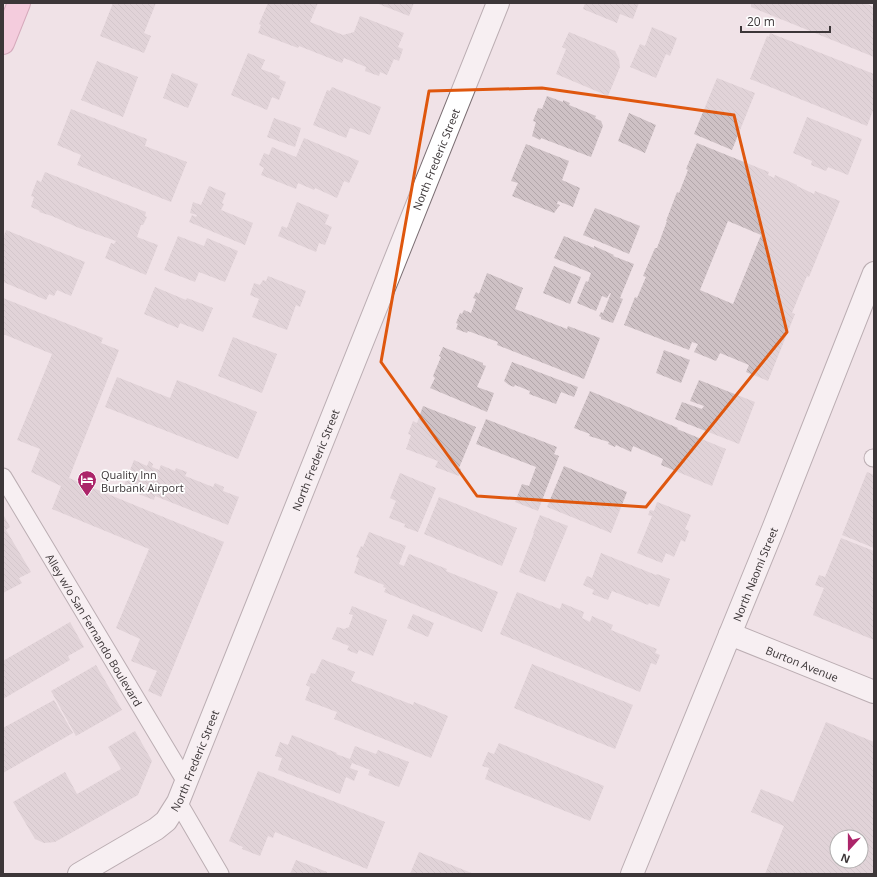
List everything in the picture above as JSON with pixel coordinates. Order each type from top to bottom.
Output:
[{"type":"main road","points":[[3,43],[19,3]]},
{"type":"street","name":"North Frederic Street","points":[[79,874],[156,829],[166,821],[182,792],[498,3]]},
{"type":"street","name":"North Naomi Street","points":[[632,874],[873,276]]},
{"type":"street","name":"Burton Avenue","points":[[730,634],[874,692]]},
{"type":"lane","name":"Alley w/o San Fernando Boulevard","points":[[3,477],[182,792],[220,874]]},
{"type":"highlighted area","points":[[542,88],[734,115],[787,332],[646,507],[477,496],[381,362],[429,91]]},
{"type":"building","points":[[113,3],[156,3],[144,33],[151,36],[144,53],[100,36]]},
{"type":"building","points":[[268,3],[318,3],[310,22],[343,35],[354,32],[360,16],[404,33],[398,47],[403,49],[399,61],[394,59],[387,75],[380,72],[379,76],[365,71],[366,67],[344,58],[342,63],[299,46],[298,48],[258,33],[261,25],[259,24]]},
{"type":"building","points":[[376,3],[414,3],[409,16]]},
{"type":"building","points":[[585,3],[639,3],[633,19],[620,14],[617,23],[583,9]]},
{"type":"building","points":[[751,3],[865,3],[874,7],[874,57],[751,7]]},
{"type":"building","points":[[652,27],[677,38],[670,56],[666,54],[656,78],[630,67],[640,44],[645,46]]},
{"type":"building","points":[[569,32],[615,51],[619,59],[620,67],[608,96],[556,74],[566,49],[562,47]]},
{"type":"building","points":[[770,33],[874,74],[874,108],[867,126],[750,79],[767,36],[769,37]]},
{"type":"building","points":[[248,53],[265,60],[261,69],[280,76],[279,79],[286,82],[279,100],[272,97],[267,110],[231,95]]},
{"type":"building","points":[[97,61],[138,77],[123,117],[81,100]]},
{"type":"building","points":[[172,73],[198,84],[188,108],[163,98]]},
{"type":"building","points":[[717,78],[755,93],[732,150],[694,134]]},
{"type":"building","points":[[332,87],[381,107],[370,135],[350,128],[346,138],[313,125],[327,90],[330,91]]},
{"type":"building","points":[[547,96],[570,103],[569,105],[596,116],[595,118],[601,121],[603,126],[591,157],[532,136],[536,122],[533,121],[538,108],[542,109]]},
{"type":"building","points":[[71,109],[147,139],[145,146],[187,162],[171,202],[77,165],[81,155],[57,145]]},
{"type":"building","points":[[629,113],[656,125],[645,153],[618,141]]},
{"type":"building","points":[[807,117],[862,139],[848,175],[828,167],[826,171],[811,165],[812,161],[793,153]]},
{"type":"building","points":[[274,118],[301,128],[295,147],[267,137]]},
{"type":"building","points":[[304,138],[359,161],[349,183],[344,181],[337,198],[315,188],[314,190],[298,183],[296,189],[261,175],[264,168],[259,165],[264,153],[269,155],[272,147],[296,157]]},
{"type":"building","points":[[697,143],[769,172],[768,175],[774,178],[775,175],[814,194],[815,191],[840,201],[809,277],[807,276],[792,313],[795,314],[768,381],[746,372],[749,365],[720,353],[716,361],[694,352],[698,344],[692,342],[689,350],[624,325],[635,297],[637,298],[646,277],[643,276],[655,248],[657,248],[677,192],[679,193],[688,170],[686,169]],"holes":[[[728,221],[761,235],[733,304],[700,290]]]},
{"type":"building","points":[[526,144],[569,161],[562,180],[580,188],[573,207],[558,201],[557,204],[560,205],[554,213],[512,196],[518,183],[511,181]]},
{"type":"building","points":[[45,172],[146,212],[145,216],[147,217],[143,225],[141,225],[137,237],[158,245],[146,275],[105,258],[111,243],[114,244],[116,241],[39,212],[40,211],[31,207],[34,197],[31,196],[37,180],[41,182]]},
{"type":"building","points":[[209,186],[226,193],[221,210],[253,223],[245,245],[189,222],[192,215],[196,217],[197,215],[190,213],[193,202],[201,205]]},
{"type":"building","points":[[297,202],[329,215],[325,224],[332,227],[325,245],[319,243],[316,252],[278,236],[282,226],[287,228]]},
{"type":"building","points":[[595,208],[640,226],[629,254],[583,235]]},
{"type":"building","points":[[6,230],[85,262],[71,296],[57,290],[54,296],[49,294],[46,300],[3,282],[3,239]]},
{"type":"building","points":[[178,236],[204,246],[207,238],[238,251],[225,282],[199,272],[195,282],[164,270]]},
{"type":"building","points":[[564,236],[594,248],[594,246],[614,255],[613,256],[634,264],[620,298],[623,299],[613,323],[601,319],[599,316],[601,312],[603,313],[611,293],[607,298],[602,296],[596,311],[577,303],[591,273],[554,258]]},
{"type":"building","points":[[554,266],[581,277],[570,304],[543,293]]},
{"type":"building","points":[[487,273],[523,288],[515,309],[567,329],[568,326],[600,338],[584,379],[497,345],[498,342],[468,331],[467,333],[456,329],[458,324],[456,323],[460,313],[462,314],[464,310],[471,313],[476,299],[473,298],[476,292],[479,294]]},
{"type":"building","points":[[268,276],[306,291],[300,307],[296,305],[287,330],[252,317],[259,299],[250,295],[254,283],[260,285],[263,280],[266,281]]},
{"type":"building","points":[[155,287],[186,300],[187,298],[213,308],[203,332],[180,323],[178,328],[144,314]]},
{"type":"building","name":"Quality Inn Burbank Airport","points":[[3,298],[103,338],[101,343],[119,350],[69,478],[224,542],[161,697],[148,691],[157,671],[131,661],[140,639],[116,628],[149,549],[52,509],[61,486],[31,472],[40,449],[17,440],[52,354],[3,334]]},
{"type":"building","points":[[233,337],[277,354],[262,393],[218,376]]},
{"type":"building","points":[[443,347],[483,363],[483,365],[486,366],[477,387],[494,393],[487,412],[430,388],[435,378],[433,376],[441,357],[439,356]]},
{"type":"building","points":[[664,350],[690,360],[681,383],[656,373]]},
{"type":"building","points":[[512,362],[578,387],[574,397],[561,392],[556,404],[529,394],[530,391],[515,385],[514,387],[509,385],[504,381]]},
{"type":"building","points":[[117,377],[170,398],[177,380],[257,412],[238,459],[105,407]]},
{"type":"building","points":[[699,380],[755,402],[739,444],[675,419],[682,402],[702,409],[704,406],[690,401]]},
{"type":"building","points":[[590,391],[726,449],[712,486],[661,465],[663,459],[633,446],[631,452],[616,445],[615,447],[608,444],[609,442],[589,436],[590,434],[574,428]]},
{"type":"building","points":[[423,406],[476,427],[459,468],[461,469],[459,476],[435,467],[438,461],[406,449],[411,435],[408,434],[413,421],[417,423]]},
{"type":"building","points":[[486,419],[557,447],[554,454],[559,456],[538,511],[515,502],[522,484],[529,486],[536,467],[476,444]]},
{"type":"building","points":[[134,460],[147,466],[149,461],[153,464],[152,467],[159,470],[161,465],[175,471],[176,468],[187,472],[185,476],[213,487],[215,483],[224,487],[223,491],[239,497],[228,525],[155,496],[154,500],[123,488]]},
{"type":"building","points":[[564,466],[627,492],[611,533],[547,507]]},
{"type":"building","points":[[867,472],[874,475],[874,548],[842,535]]},
{"type":"building","points":[[400,473],[436,488],[418,532],[404,527],[405,524],[389,518],[396,501],[390,498]]},
{"type":"building","points":[[439,497],[517,528],[502,566],[424,534]]},
{"type":"building","points":[[657,502],[691,515],[685,529],[689,531],[685,542],[681,540],[674,557],[666,553],[662,563],[637,553],[652,516],[648,515],[650,510],[654,511]]},
{"type":"building","points":[[3,514],[10,527],[6,530],[31,572],[19,578],[22,583],[3,593]]},
{"type":"building","points":[[540,515],[568,526],[545,582],[519,572]]},
{"type":"building","points":[[369,532],[406,546],[399,564],[404,566],[409,554],[498,592],[482,632],[384,592],[386,588],[383,587],[384,585],[354,573],[359,558],[356,557],[361,546],[363,547]]},
{"type":"building","points":[[841,538],[874,551],[874,640],[813,615],[824,588],[815,585],[819,575],[825,577]]},
{"type":"building","points":[[601,553],[670,579],[659,607],[649,603],[648,605],[612,591],[608,600],[592,594],[594,590],[583,585],[587,576],[592,578]]},
{"type":"building","points":[[517,592],[560,609],[562,603],[584,612],[582,618],[590,622],[592,616],[613,625],[611,630],[657,649],[655,653],[660,655],[656,665],[651,663],[640,692],[500,634]]},
{"type":"building","points":[[352,606],[387,620],[373,656],[359,650],[357,654],[347,650],[349,646],[332,639],[337,627],[344,629],[349,627],[353,615],[349,614]]},
{"type":"building","points":[[413,614],[434,623],[428,637],[407,628]]},
{"type":"building","points":[[70,622],[84,647],[68,656],[70,660],[3,699],[3,661]]},
{"type":"building","points":[[322,659],[355,672],[351,681],[413,705],[414,702],[448,716],[431,758],[334,719],[337,712],[305,700],[310,687],[306,685],[311,673],[315,674]]},
{"type":"building","points":[[532,664],[633,705],[615,749],[514,708]]},
{"type":"building","points":[[96,665],[122,710],[76,736],[51,691]]},
{"type":"building","points":[[54,700],[73,733],[3,773],[3,728]]},
{"type":"building","points":[[826,722],[874,742],[874,874],[765,874],[784,826],[751,812],[761,789],[793,802]]},
{"type":"building","points":[[135,731],[152,761],[138,795],[55,842],[44,843],[35,839],[13,802],[65,772],[77,794],[121,769],[108,747]]},
{"type":"building","points":[[292,735],[350,759],[355,746],[376,754],[378,750],[409,762],[399,787],[368,775],[370,770],[352,763],[350,768],[358,771],[354,781],[346,777],[340,794],[278,770],[282,758],[275,756],[280,742],[288,745]]},
{"type":"building","points":[[499,743],[604,786],[590,821],[485,779],[489,768],[482,766],[488,752],[494,754]]},
{"type":"building","points":[[258,771],[385,822],[367,869],[275,832],[273,838],[268,836],[260,856],[242,849],[243,847],[229,841]]},
{"type":"building","points":[[419,852],[474,874],[410,874]]},
{"type":"building","points":[[296,860],[327,872],[326,874],[290,874]]},
{"type":"place","name":"Quality Inn Burbank Airport","points":[[87,497]]}]
